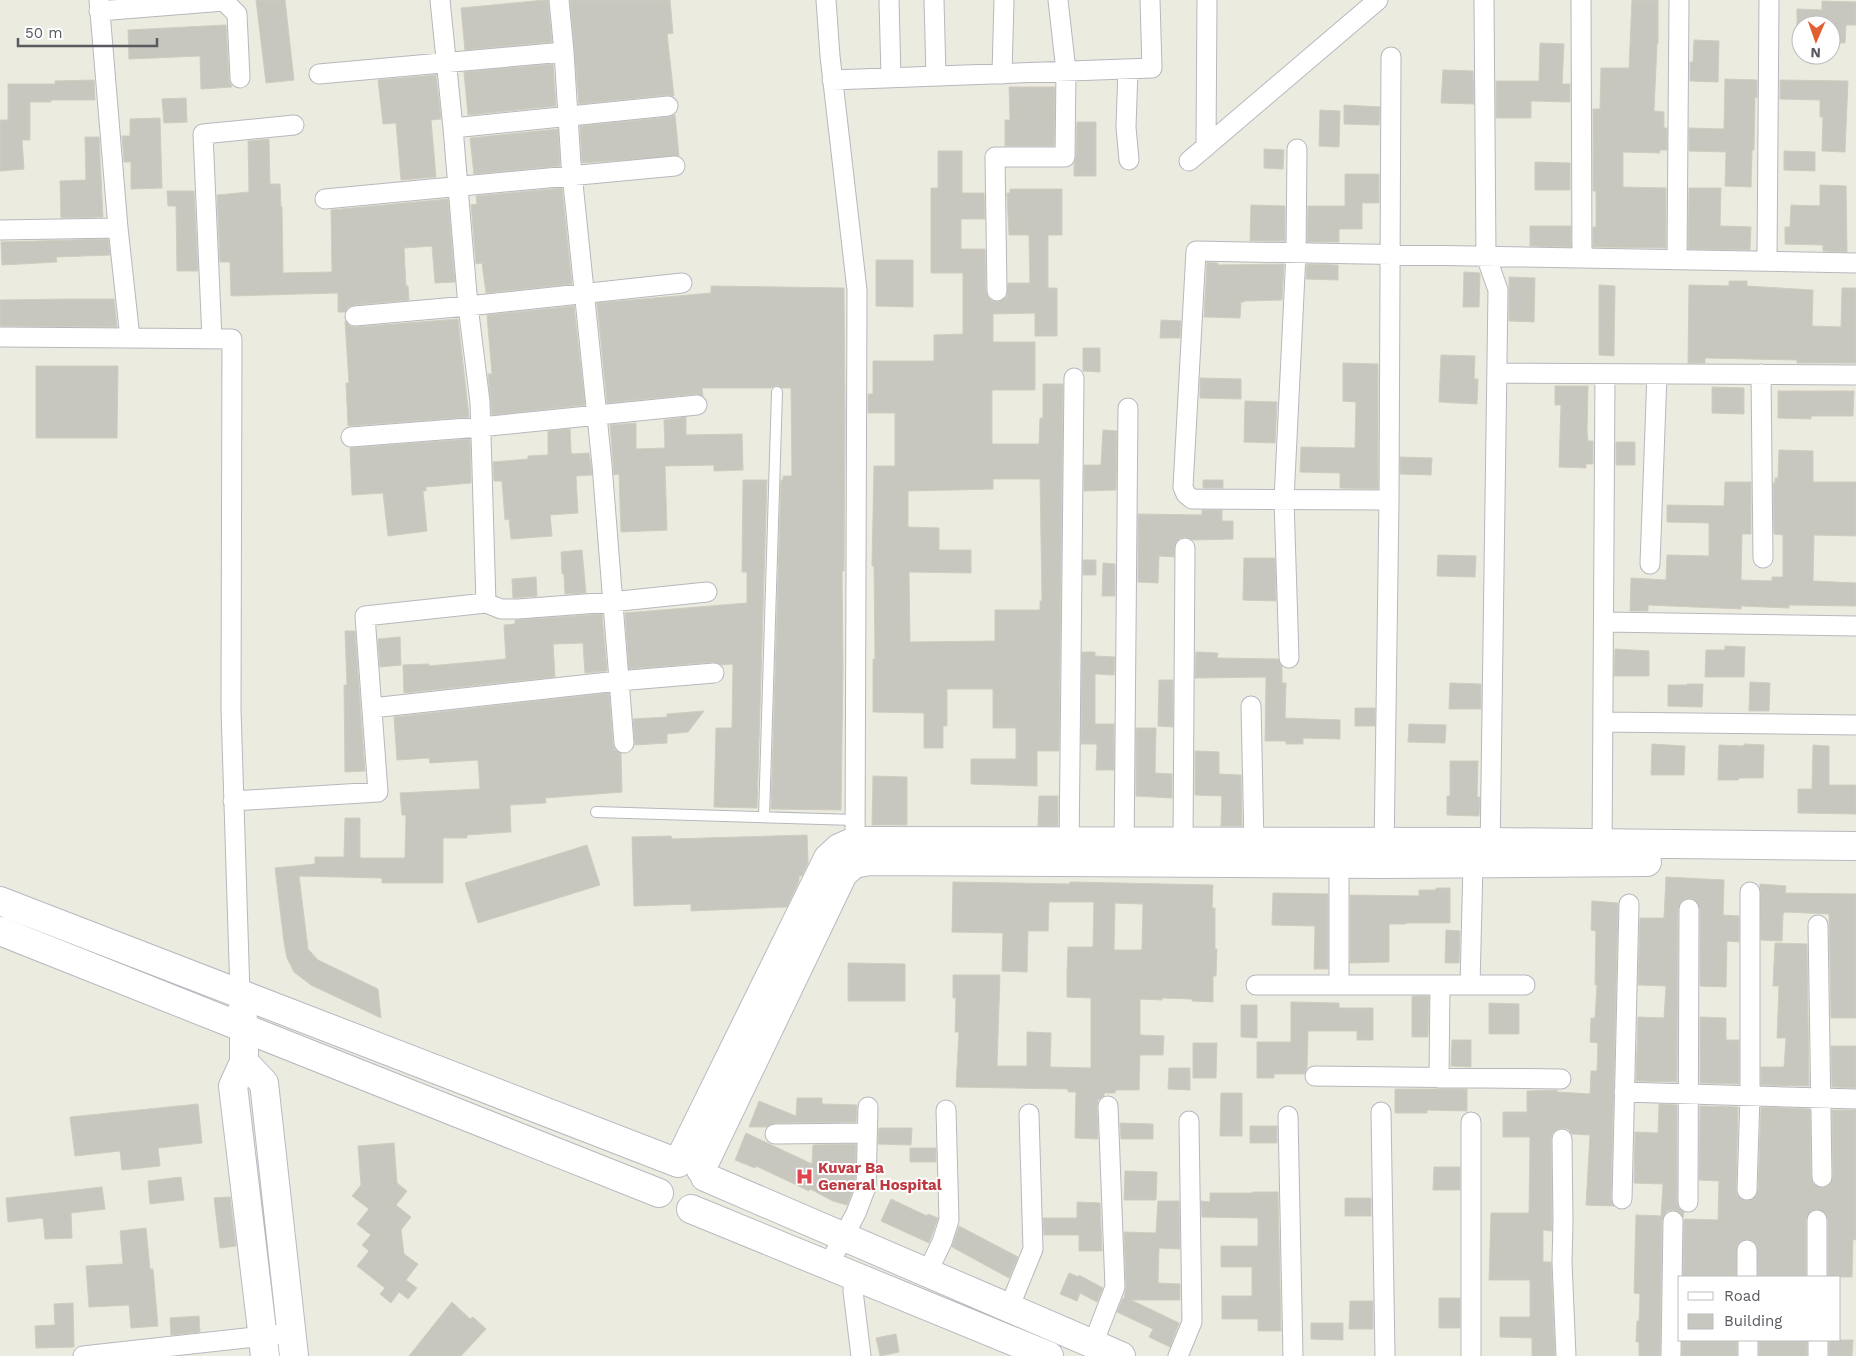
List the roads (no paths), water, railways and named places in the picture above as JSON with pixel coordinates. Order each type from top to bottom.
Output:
[{"type":"street","points":[[440,0],[468,306],[480,402],[486,603]]},
{"type":"street","points":[[560,0],[572,176],[596,415],[624,743]]},
{"type":"street","points":[[695,1170],[843,874],[855,842],[857,290],[832,80],[826,0]]},
{"type":"street","points":[[889,0],[891,78]]},
{"type":"street","points":[[934,0],[936,76]]},
{"type":"street","points":[[1002,74],[1004,0]]},
{"type":"street","points":[[997,291],[994,157],[1065,157],[1066,72],[1058,0]]},
{"type":"street","points":[[832,80],[1152,68],[1150,0]]},
{"type":"street","points":[[1206,147],[1207,0]]},
{"type":"street","points":[[1189,161],[1378,0]]},
{"type":"street","points":[[1470,985],[1484,856],[1498,373],[1498,290],[1486,256],[1484,0]]},
{"type":"street","points":[[1581,0],[1582,258]]},
{"type":"street","points":[[1677,260],[1679,0]]},
{"type":"street","points":[[1767,261],[1769,0]]},
{"type":"street","points":[[130,338],[118,228],[99,5],[224,1],[237,14],[240,78]]},
{"type":"street","points":[[319,74],[564,52]]},
{"type":"street","points":[[1384,853],[1389,500],[1391,57]]},
{"type":"street","points":[[1128,69],[1126,126],[1129,160]]},
{"type":"street","points":[[453,128],[668,106]]},
{"type":"street","points":[[212,339],[204,134],[294,125]]},
{"type":"street","points":[[1289,658],[1284,500],[1296,252],[1297,149]]},
{"type":"street","points":[[324,199],[458,188],[675,166]]},
{"type":"street","points":[[0,230],[118,228]]},
{"type":"street","points":[[1389,500],[1192,499],[1186,494],[1183,486],[1196,251],[1856,263]]},
{"type":"street","points":[[355,316],[682,283]]},
{"type":"street","points":[[0,337],[232,339],[231,709],[240,994],[244,1028],[244,1062],[233,1086],[264,1346]]},
{"type":"street","points":[[1498,373],[1856,375]]},
{"type":"street","points":[[1602,852],[1605,374]]},
{"type":"street","points":[[1650,564],[1656,374]]},
{"type":"street","points":[[1761,374],[1763,558]]},
{"type":"street","points":[[1069,851],[1074,378]]},
{"type":"street","points":[[351,437],[480,427],[697,405]]},
{"type":"street","points":[[1124,852],[1128,408]]},
{"type":"street","points":[[1183,842],[1185,548]]},
{"type":"street","points":[[233,801],[378,792],[365,616],[486,603],[501,610],[611,602],[707,592]]},
{"type":"street","points":[[1604,622],[1856,626]]},
{"type":"street","points":[[372,708],[618,681],[714,673]]},
{"type":"street","points":[[1252,706],[1254,842]]},
{"type":"street","points":[[1604,722],[1856,725]]},
{"type":"street","points":[[855,842],[869,861],[1069,851],[1124,852],[1339,864],[1384,853]]},
{"type":"street","points":[[1124,852],[1183,842],[1254,842],[1384,853],[1484,856],[1856,846]]},
{"type":"street","points":[[1602,852],[1856,865]]},
{"type":"street","points":[[1339,864],[1339,985]]},
{"type":"street","points":[[1747,1190],[1750,1096],[1750,892]]},
{"type":"street","points":[[0,901],[695,1170],[842,1236],[1121,1356]]},
{"type":"street","points":[[1622,1199],[1629,904]]},
{"type":"street","points":[[1688,1202],[1689,909]]},
{"type":"street","points":[[1818,925],[1822,1177]]},
{"type":"street","points":[[0,931],[660,1194]]},
{"type":"street","points":[[1256,985],[1525,985]]},
{"type":"street","points":[[1439,1078],[1440,985]]},
{"type":"street","points":[[83,1356],[293,1345],[264,1083],[244,1062]]},
{"type":"street","points":[[1314,1076],[1561,1079]]},
{"type":"street","points":[[1624,1092],[1856,1099]]},
{"type":"street","points":[[1092,1344],[1115,1287],[1108,1106]]},
{"type":"street","points":[[828,1266],[842,1236],[856,1213],[866,1187],[868,1107]]},
{"type":"street","points":[[927,1273],[942,1242],[949,1220],[946,1110]]},
{"type":"street","points":[[1381,1112],[1385,1356]]},
{"type":"street","points":[[1009,1308],[1033,1249],[1029,1114]]},
{"type":"street","points":[[1288,1116],[1293,1356]]},
{"type":"street","points":[[1178,1356],[1192,1322],[1189,1121]]},
{"type":"street","points":[[1471,1122],[1471,1356]]},
{"type":"street","points":[[775,1134],[867,1133]]},
{"type":"street","points":[[1562,1139],[1564,1222],[1562,1262],[1566,1356]]},
{"type":"street","points":[[695,1170],[706,1192],[703,1200],[691,1209],[684,1211],[669,1206],[660,1194],[659,1186],[664,1171],[695,1170]]},
{"type":"street","points":[[691,1209],[854,1276],[1015,1349],[1049,1356]]},
{"type":"street","points":[[1817,1220],[1818,1276]]},
{"type":"street","points":[[1671,1356],[1673,1221]]},
{"type":"street","points":[[1747,1250],[1747,1276]]},
{"type":"street","points":[[854,1276],[852,1291],[861,1356]]},
{"type":"street","points":[[1748,1341],[1748,1356]]},
{"type":"street","points":[[1818,1341],[1818,1356]]},
{"type":"lane","points":[[764,817],[777,392]]},
{"type":"lane","points":[[596,812],[764,817],[855,842]]},
{"type":"place","name":"Kuvar Ba General Hospital","points":[[804,1177]]}]
